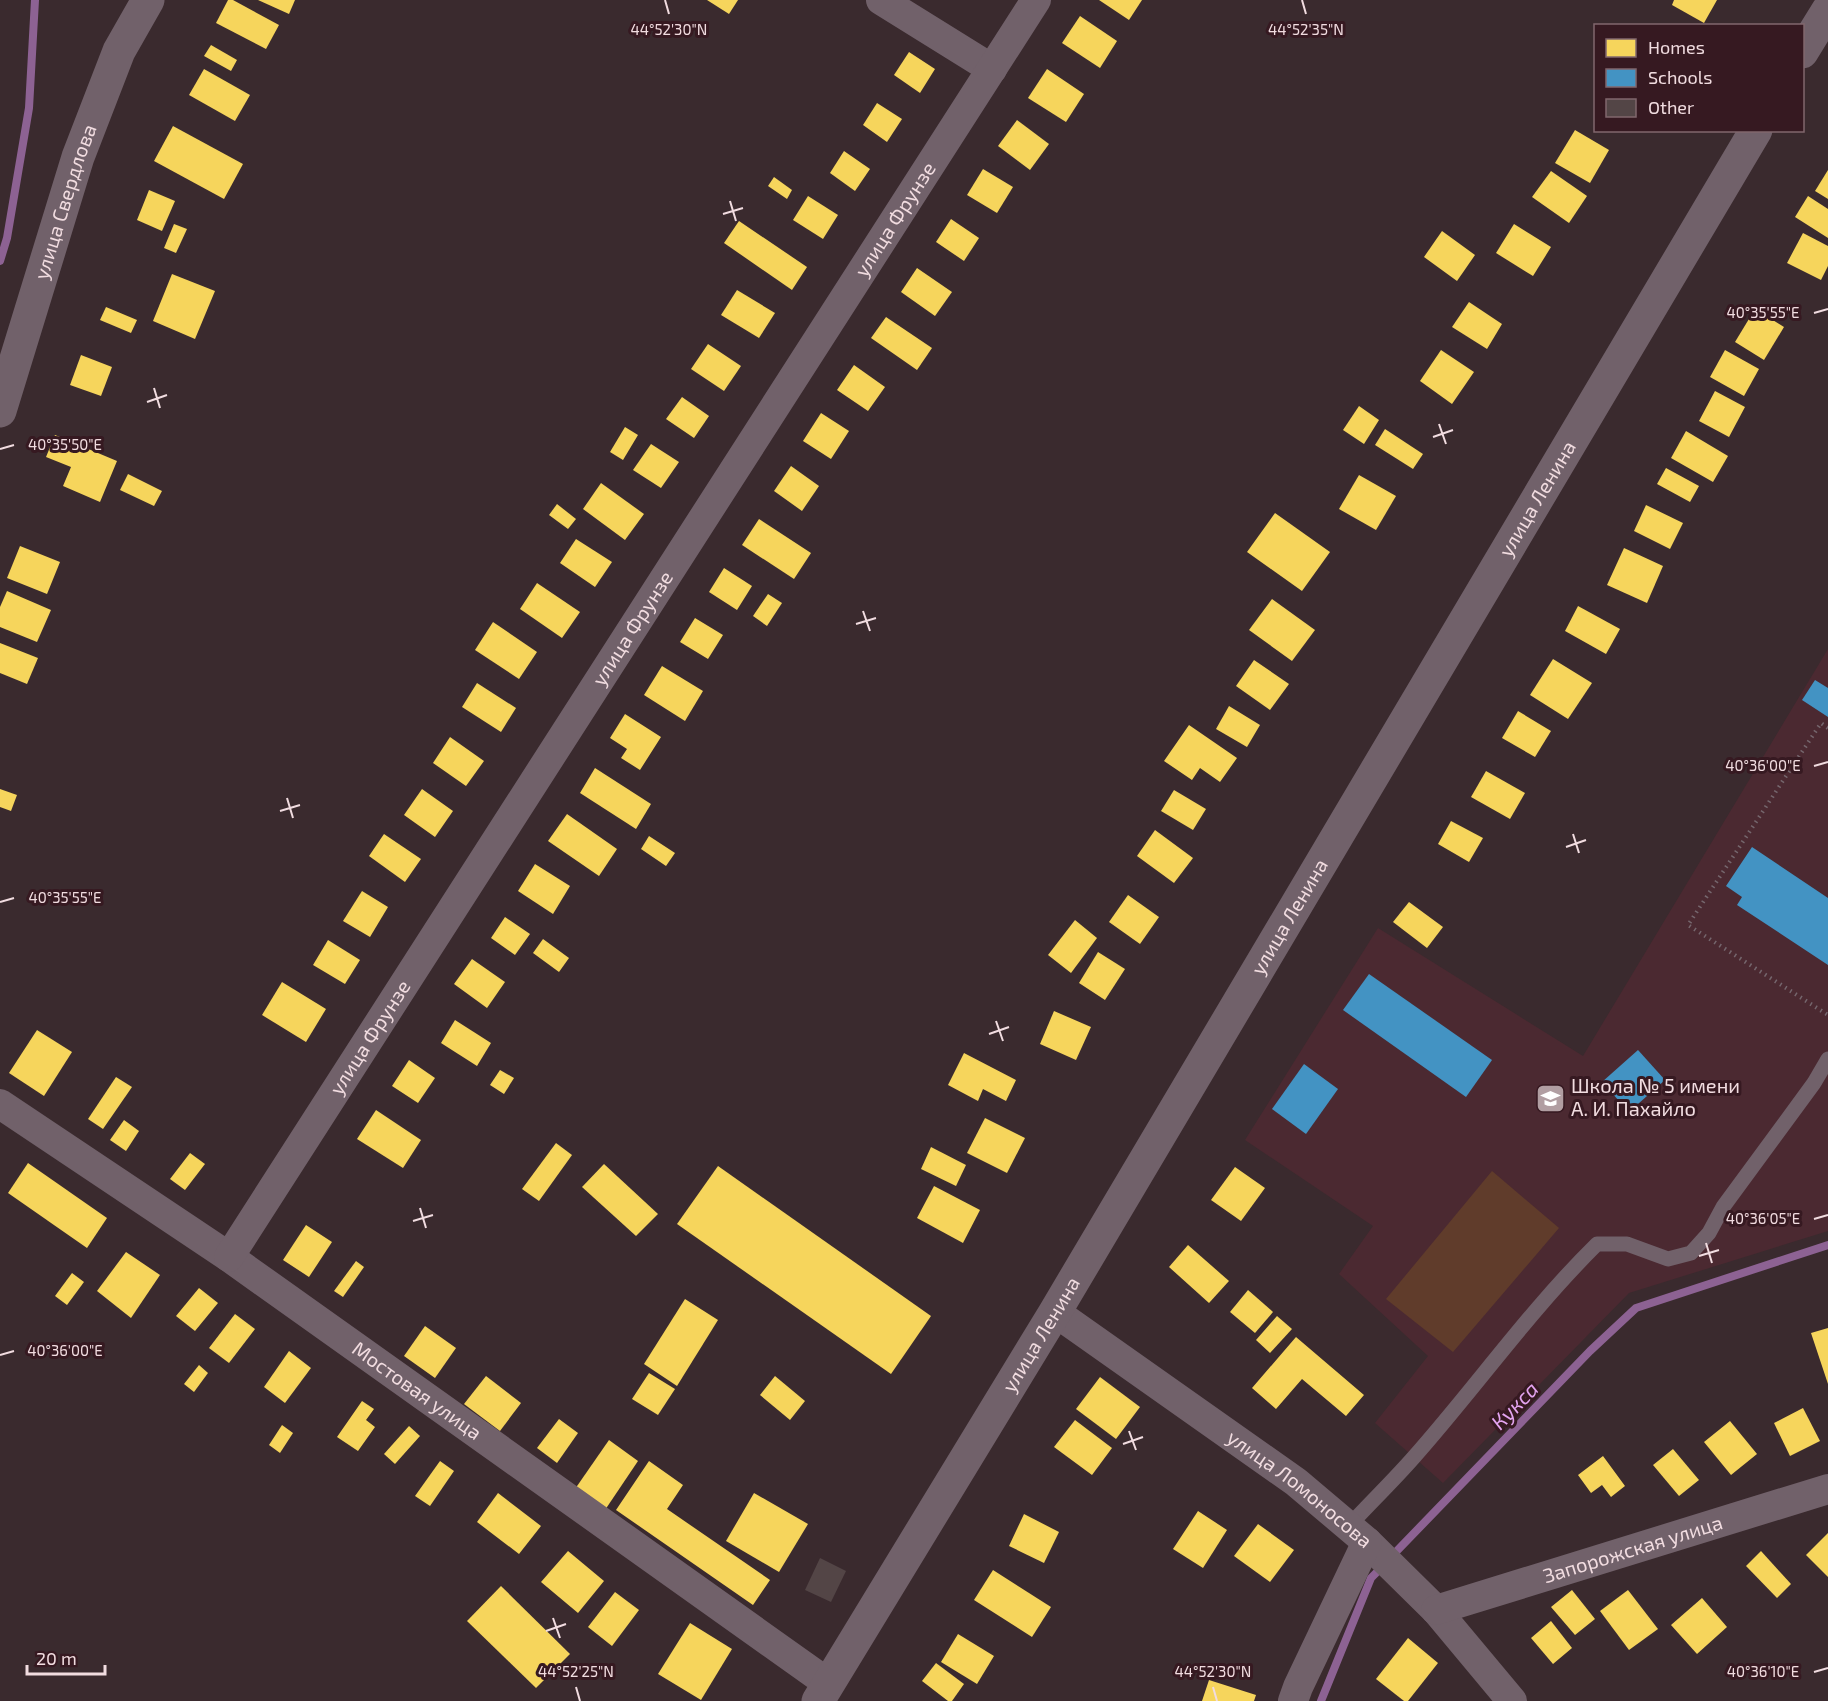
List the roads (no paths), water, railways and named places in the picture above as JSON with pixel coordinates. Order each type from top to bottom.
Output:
[{"type":"street","name":"улица Свердлова","points":[[0,411],[78,157],[119,51],[148,0]]},
{"type":"street","points":[[881,0],[992,69]]},
{"type":"street","name":"улица Фрунзе","points":[[228,1257],[1036,0]]},
{"type":"street","points":[[1804,50],[1828,9]]},
{"type":"street","name":"улица Ленина","points":[[823,1692],[1054,1312],[1755,132]]},
{"type":"street","name":"Мостовая улица","points":[[0,1104],[228,1257],[823,1692]]},
{"type":"street","name":"улица Ломоносова","points":[[1054,1312],[1296,1482],[1372,1548],[1436,1610],[1512,1701]]},
{"type":"street","name":"Запорожская улица","points":[[1436,1610],[1828,1488]]},
{"type":"street","points":[[1293,1701],[1298,1687],[1372,1548]]},
{"type":"lane","points":[[1372,1548],[1414,1457],[1499,1353],[1580,1260],[1597,1244],[1627,1244],[1668,1259],[1691,1253],[1709,1233],[1723,1208],[1814,1083],[1828,1059]]},
{"type":"waterway","name":"Кукса","points":[[0,261],[7,238],[29,108],[35,0]]},
{"type":"waterway","name":"Кукса","points":[[1390,1558],[1590,1351],[1636,1308],[1828,1245]]},
{"type":"waterway","name":"Кукса","points":[[1321,1701],[1371,1578],[1382,1567]]},
{"type":"place","name":"Школа № 5 имени А. И. Пахайло","points":[[1550,1098]]}]
